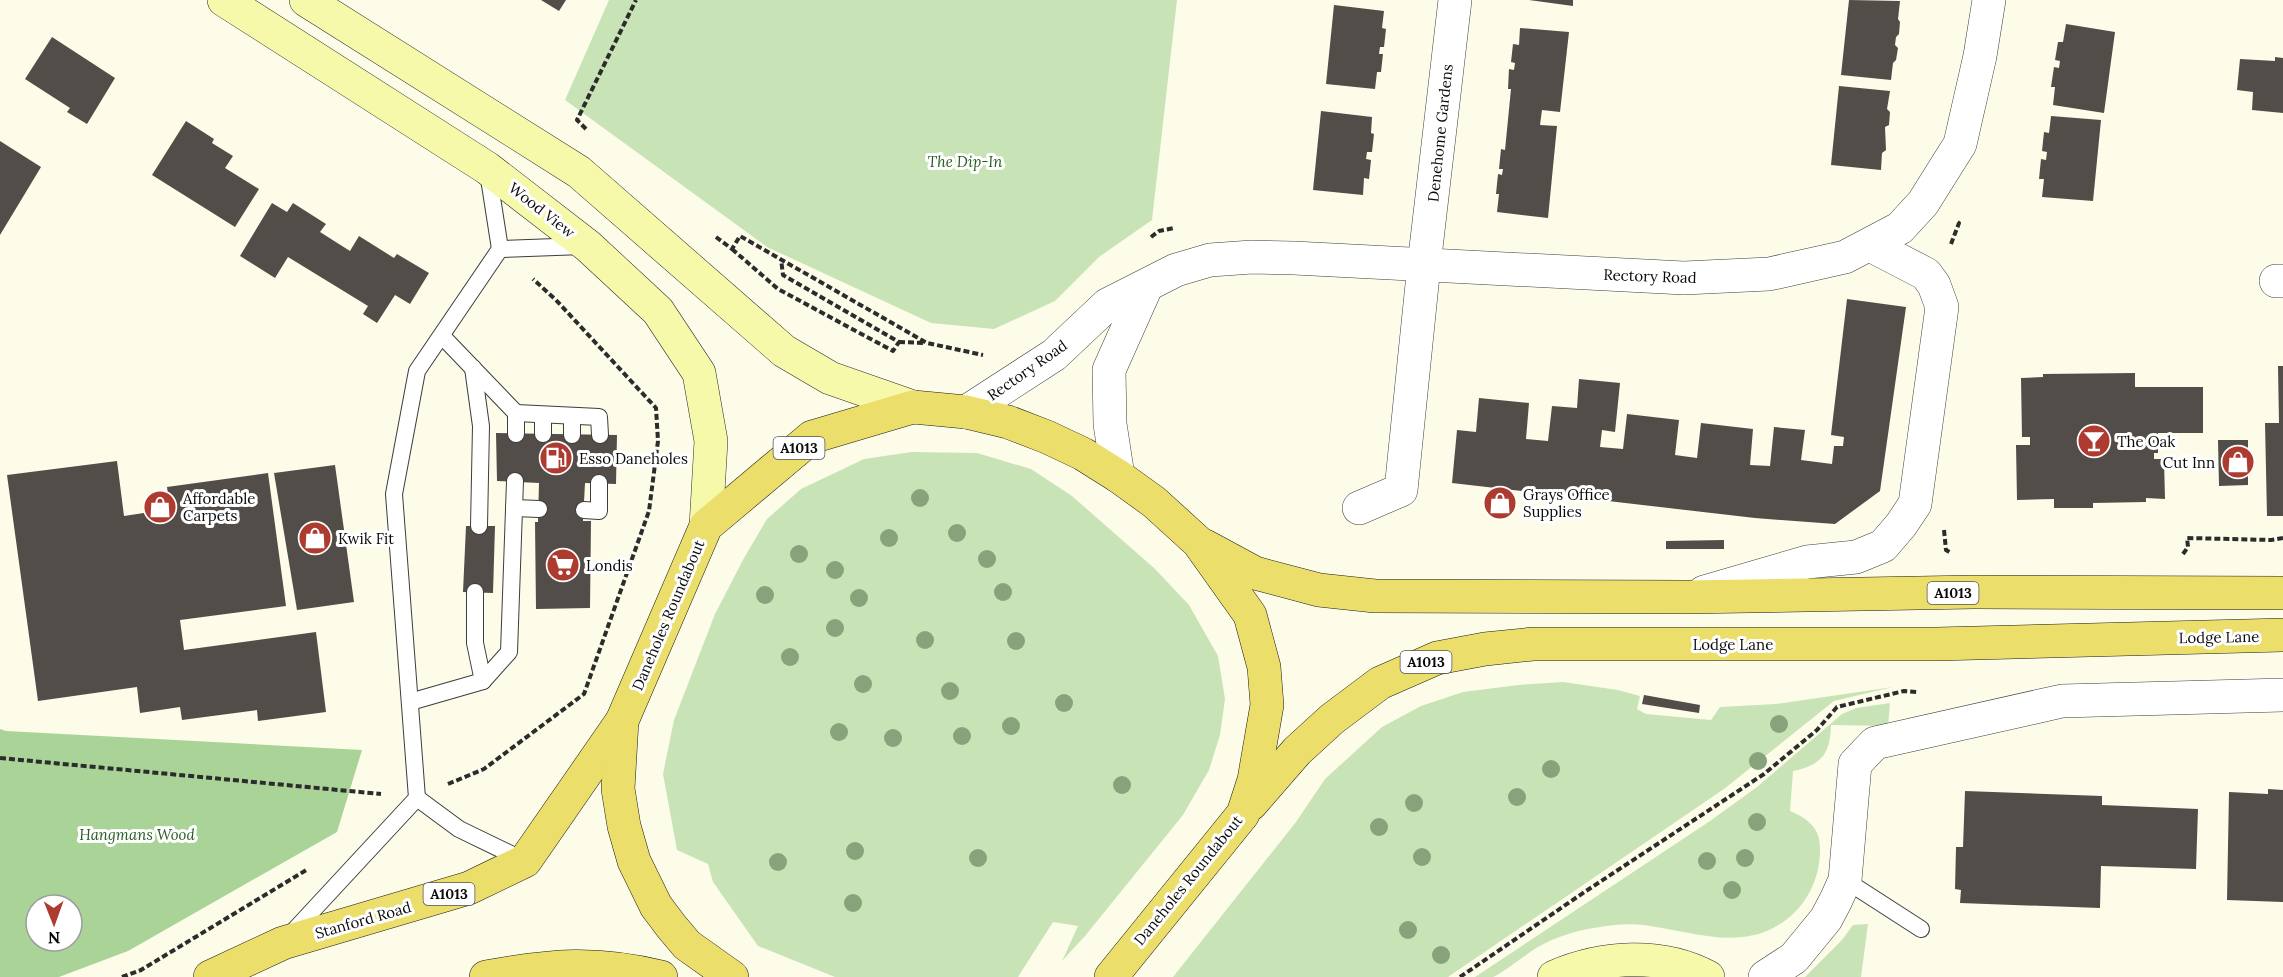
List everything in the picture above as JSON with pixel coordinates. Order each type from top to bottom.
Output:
[{"type":"main road","name":"Wood View","points":[[224,0],[488,168],[588,246],[658,311],[699,372],[711,441],[706,526]]},
{"type":"main road","points":[[306,0],[579,172],[783,351],[830,378],[913,407]]},
{"type":"main road","name":"Daneholes Roundabout","points":[[732,977],[687,945],[656,906],[634,861],[624,826],[618,789],[622,721],[706,526],[812,437],[913,407],[966,412],[1008,422],[1083,454],[1154,502],[1198,542],[1250,615],[1264,667],[1267,705],[1254,780],[1242,813],[1111,977]]},
{"type":"main road","name":"A1013","points":[[1198,542],[1255,573],[1319,590],[1375,596],[1688,597],[1974,592],[2283,592]]},
{"type":"main road","name":"Lodge Lane","points":[[1242,813],[1297,751],[1332,719],[1380,683],[1437,658],[1485,649],[1533,644],[1937,644],[2283,635]]},
{"type":"main road","name":"Stanford Road","points":[[210,977],[284,943],[469,888],[525,861],[622,721]]},
{"type":"main road","points":[[1554,977],[1606,962],[1636,959],[1666,962],[1708,977]]},
{"type":"main road","points":[[486,977],[538,967],[588,965],[634,970],[661,977]]},
{"type":"street","name":"Denehome Gardens","points":[[1359,508],[1401,490],[1455,0]]},
{"type":"street","name":"Rectory Road","points":[[966,412],[1054,355],[1107,305],[1176,270],[1210,260],[1252,257],[1294,258],[1684,278],[1769,274],[1845,257],[1900,228],[1923,203],[1960,144],[1980,56],[1989,0]]},
{"type":"street","points":[[1688,597],[1807,561],[1856,556],[1882,546],[1901,525],[1915,504],[1942,307],[1934,285],[1926,274],[1870,245]]},
{"type":"street","points":[[1118,476],[1110,424],[1109,370],[1146,287]]},
{"type":"street","points":[[1765,977],[1794,958],[1811,939],[1826,919],[1845,880],[1855,764],[1875,743],[2062,700],[2283,695]]},
{"type":"lane","points":[[284,943],[417,798],[394,494],[417,371],[500,249],[488,168]]},
{"type":"lane","points":[[500,249],[588,246]]},
{"type":"lane","points":[[442,336],[516,413],[599,417],[600,435]]},
{"type":"lane","points":[[473,368],[481,426],[479,526]]},
{"type":"lane","points":[[516,413],[516,434]]},
{"type":"lane","points":[[543,415],[543,434]]},
{"type":"lane","points":[[572,417],[572,435]]},
{"type":"lane","points":[[410,702],[483,681],[509,652],[515,481]]},
{"type":"lane","points":[[584,510],[599,511],[599,483]]},
{"type":"lane","points":[[514,508],[539,509]]},
{"type":"lane","points":[[476,592],[475,643],[483,681]]},
{"type":"lane","points":[[417,798],[459,829],[525,861]]},
{"type":"lane","points":[[1845,880],[1921,929]]},
{"type":"path","points":[[577,120],[636,0]]},
{"type":"path","points":[[1143,243],[1159,231],[1181,226]]},
{"type":"path","points":[[715,236],[778,289],[893,351],[899,342]]},
{"type":"path","points":[[732,249],[740,236],[927,343]]},
{"type":"path","points":[[782,259],[783,275],[899,342],[927,343],[994,358]]},
{"type":"path","points":[[2172,555],[2183,554],[2188,547],[2187,538],[2283,538]]},
{"type":"path","points":[[1460,977],[1764,774],[1817,730],[1837,706],[1904,691],[1926,693]]},
{"type":"path","points":[[0,758],[417,798]]},
{"type":"path","points":[[123,977],[141,970],[315,864]]},
{"type":"green space","name":"The Dip-In","points":[[609,0],[1177,0],[1152,220],[1099,257],[1055,301],[994,329],[931,323],[767,247],[565,100]]},
{"type":"green space","points":[[912,452],[977,453],[1031,469],[1072,496],[1154,568],[1189,605],[1218,656],[1225,699],[1220,735],[1209,770],[1183,815],[1062,961],[1078,926],[1053,922],[1018,977],[835,977],[758,946],[713,882],[708,864],[677,850],[663,774],[674,720],[715,614],[767,519],[801,489],[864,459]]},
{"type":"green space","points":[[1563,682],[1618,690],[1640,696],[1637,709],[1646,714],[1711,720],[1720,707],[1776,704],[1893,687],[1834,701],[1724,789],[1448,977],[1173,977],[1296,822],[1325,779],[1382,727],[1421,706],[1463,692]]},
{"type":"green space","points":[[1890,703],[1888,726],[1831,725],[1829,744],[1823,757],[1811,765],[1793,771],[1790,811],[1808,821],[1816,831],[1820,843],[1820,859],[1806,899],[1795,912],[1778,925],[1760,934],[1723,938],[1638,924],[1600,927],[1551,940],[1493,977],[1475,977],[1710,821],[1757,787],[1842,714],[1856,708]]},
{"type":"green space","name":"Hangmans Wood","points":[[0,729],[362,750],[337,832],[128,951],[59,977],[0,977]]},
{"type":"green space","points":[[1868,924],[1861,977],[1805,977],[1842,940],[1853,925]]},
{"type":"building","points":[[541,0],[566,0],[559,11]]},
{"type":"building","points":[[1529,0],[1573,0],[1573,6]]},
{"type":"building","points":[[1849,0],[1900,1],[1899,34],[1895,45],[1898,48],[1891,80],[1841,75]]},
{"type":"building","points":[[1334,5],[1384,11],[1382,28],[1386,29],[1384,47],[1380,47],[1379,54],[1383,54],[1381,72],[1377,72],[1375,89],[1326,84]]},
{"type":"building","points":[[2066,24],[2115,32],[2104,113],[2053,105],[2055,87],[2051,87],[2054,67],[2059,68],[2060,61],[2055,60],[2058,42],[2063,42]]},
{"type":"building","points":[[1520,28],[1569,32],[1560,112],[1542,110],[1540,125],[1557,126],[1548,218],[1497,212],[1498,174],[1502,175],[1503,169],[1499,169],[1501,149],[1505,150],[1511,89],[1508,89],[1509,69],[1514,70],[1515,63],[1511,62],[1513,44],[1519,45]]},
{"type":"building","points":[[52,37],[115,78],[87,124],[67,112],[70,108],[25,79]]},
{"type":"building","points":[[2275,57],[2283,58],[2283,113],[2252,110],[2253,92],[2237,90],[2240,59],[2275,61]]},
{"type":"building","points":[[1839,86],[1890,91],[1887,109],[1890,112],[1889,125],[1885,127],[1886,150],[1882,153],[1881,170],[1831,165]]},
{"type":"building","points":[[1321,111],[1372,117],[1371,133],[1374,134],[1372,152],[1367,152],[1366,159],[1371,160],[1369,179],[1364,178],[1363,195],[1313,190]]},
{"type":"building","points":[[2051,116],[2101,120],[2093,201],[2042,197],[2044,179],[2039,179],[2041,159],[2046,160],[2047,152],[2042,151],[2044,132],[2049,133]]},
{"type":"building","points":[[186,121],[214,139],[212,143],[233,156],[225,168],[259,189],[235,227],[152,175]]},
{"type":"building","points":[[0,141],[41,167],[0,235]]},
{"type":"building","points":[[272,203],[287,212],[293,203],[326,224],[320,232],[350,251],[359,236],[394,258],[397,254],[429,273],[410,304],[395,295],[377,323],[363,314],[368,306],[288,257],[275,278],[240,256]]},
{"type":"building","points":[[1847,299],[1906,307],[1880,491],[1835,524],[1755,518],[1452,483],[1457,430],[1476,432],[1479,398],[1529,403],[1526,439],[1548,441],[1552,406],[1577,408],[1579,379],[1620,383],[1615,432],[1602,430],[1600,447],[1623,449],[1627,414],[1679,420],[1675,455],[1697,458],[1701,423],[1753,429],[1750,465],[1770,466],[1774,427],[1805,430],[1801,460],[1832,464],[1834,446],[1843,446],[1844,437],[1831,435]]},
{"type":"building","points":[[2278,366],[2283,366],[2283,516],[2267,516],[2265,423],[2279,423]]},
{"type":"building","name":"The Oak","points":[[2135,373],[2135,387],[2203,387],[2203,433],[2158,433],[2158,453],[2154,453],[2154,459],[2164,459],[2165,499],[2146,498],[2146,502],[2093,503],[2093,508],[2054,508],[2054,499],[2017,500],[2016,445],[2030,445],[2030,437],[2022,437],[2021,378],[2043,377],[2043,374]]},
{"type":"building","name":"Esso Daneholes","points":[[496,433],[617,435],[616,484],[585,483],[583,521],[591,521],[590,608],[536,609],[535,522],[538,522],[539,483],[497,481]]},
{"type":"building","points":[[2218,440],[2248,440],[2248,485],[2219,486]]},
{"type":"building","points":[[117,461],[124,516],[170,509],[167,487],[268,473],[286,606],[180,620],[184,650],[316,632],[326,712],[258,721],[257,710],[182,720],[180,707],[140,713],[137,687],[38,701],[7,475]]},
{"type":"building","name":"Kwik Fit","points":[[335,465],[354,602],[297,610],[274,473]]},
{"type":"building","points":[[466,526],[495,526],[493,593],[463,592]]},
{"type":"building","points":[[1724,540],[1724,549],[1666,549],[1666,541]]},
{"type":"building","points":[[1644,695],[1700,705],[1699,713],[1642,704]]},
{"type":"building","points":[[2268,789],[2283,790],[2283,902],[2227,900],[2229,792],[2268,794]]},
{"type":"building","points":[[1965,791],[2102,796],[2102,805],[2198,809],[2196,869],[2101,866],[2100,908],[1960,903],[1961,890],[1955,889],[1956,847],[1963,847]]},
{"type":"place","name":"The Oak","points":[[2094,441]]},
{"type":"place","name":"Esso Daneholes","points":[[556,458]]},
{"type":"place","name":"Cut Inn","points":[[2238,462]]},
{"type":"place","name":"Grays Office Supplies","points":[[1500,503]]},
{"type":"place","name":"Affordable Carpets","points":[[160,507]]},
{"type":"place","name":"Kwik Fit","points":[[315,538]]},
{"type":"place","name":"Londis","points":[[563,565]]}]
